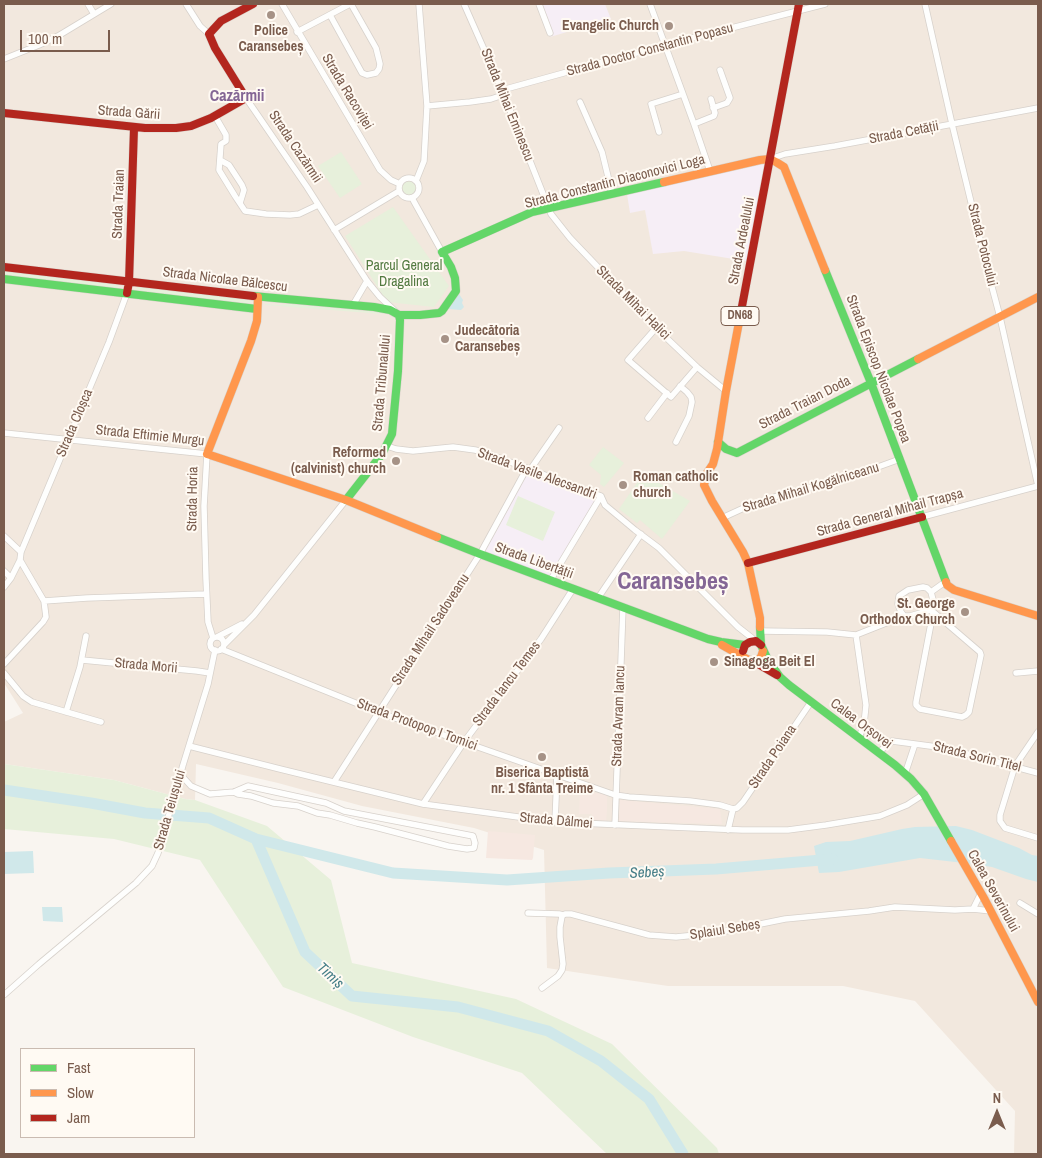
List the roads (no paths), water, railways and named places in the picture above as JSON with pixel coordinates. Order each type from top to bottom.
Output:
[{"type":"main road","points":[[209,34],[221,21],[252,4]]},
{"type":"main road","name":"Strada Ardealului","points":[[722,518],[704,482],[713,464],[718,442],[799,7]]},
{"type":"main road","name":"Strada Cazărmii","points":[[209,34],[215,48],[246,98]]},
{"type":"main road","name":"Strada Gării","points":[[4,113],[134,128],[176,128],[191,126],[215,116],[246,98]]},
{"type":"main road","name":"Strada Traian","points":[[127,293],[129,282],[134,128]]},
{"type":"main road","name":"Strada Episcop Nicolae Popea","points":[[770,159],[784,167],[871,383],[945,582]]},
{"type":"main road","name":"Strada Constantin Diaconovici Loga","points":[[442,252],[532,212],[770,159]]},
{"type":"main road","name":"Strada Nicolae Bălcescu","points":[[4,267],[258,297],[382,308],[400,315],[434,314],[442,311],[456,291],[455,278],[451,266],[442,252]]},
{"type":"main road","name":"Strada Nicolae Bălcescu","points":[[4,279],[257,309]]},
{"type":"main road","name":"Strada Traian Doda","points":[[718,442],[726,449],[737,453],[1038,296]]},
{"type":"main road","name":"Strada Horia","points":[[207,454],[251,341],[258,315],[258,297]]},
{"type":"main road","name":"Strada Tribunalului","points":[[346,500],[376,463],[392,434],[400,315]]},
{"type":"main road","name":"Strada Eftimie Murgu","points":[[207,454],[346,500]]},
{"type":"main road","name":"Strada Libertății","points":[[346,500],[550,581],[715,641],[745,657]]},
{"type":"main road","name":"Strada General Mihail Trapșa","points":[[748,563],[922,517]]},
{"type":"main road","name":"DN68","points":[[722,518],[748,563],[756,596],[762,648]]},
{"type":"main road","points":[[945,582],[954,590],[1038,616]]},
{"type":"main road","points":[[749,642],[756,642],[762,648],[761,657],[753,661],[745,657],[743,651],[749,642],[761,628]]},
{"type":"main road","name":"Strada Libertății","points":[[715,641],[749,642]]},
{"type":"main road","name":"Calea Orșovei","points":[[762,648],[780,677]]},
{"type":"main road","name":"Calea Orșovei","points":[[753,661],[780,677],[879,752],[905,774],[924,794]]},
{"type":"main road","name":"Calea Severinului","points":[[924,794],[991,911],[1038,1002]]},
{"type":"street","points":[[88,4],[94,14]]},
{"type":"street","points":[[4,59],[58,36],[111,4]]},
{"type":"street","name":"Strada Cazărmii","points":[[186,4],[200,26],[209,34]]},
{"type":"street","name":"Strada Racoviței","points":[[282,4],[380,170],[399,187],[400,194],[405,198],[412,198]]},
{"type":"street","points":[[297,32],[351,4],[376,48],[380,64],[376,73],[367,75],[362,73],[330,15]]},
{"type":"street","points":[[416,181],[424,161],[427,106],[419,4]]},
{"type":"street","name":"Strada Mihai Eminescu","points":[[464,4],[548,208]]},
{"type":"street","points":[[539,4],[550,33]]},
{"type":"street","points":[[650,4],[710,172]]},
{"type":"street","name":"Strada Doctor Constantin Popasu","points":[[427,106],[491,99],[502,93],[665,45],[799,7],[824,4]]},
{"type":"street","name":"Strada Potocului","points":[[925,4],[952,124],[1000,317],[1038,486]]},
{"type":"street","points":[[713,108],[727,103],[730,98],[720,70]]},
{"type":"street","points":[[659,132],[651,104],[683,94]]},
{"type":"street","name":"Strada Cazărmii","points":[[246,98],[367,281],[400,315]]},
{"type":"street","points":[[694,124],[714,116],[711,99]]},
{"type":"street","points":[[580,102],[602,152],[612,193]]},
{"type":"street","name":"Strada Cetății","points":[[770,159],[785,154],[1038,108]]},
{"type":"street","points":[[215,116],[226,136],[226,140],[221,144],[219,170],[245,211],[280,215],[299,214],[318,205]]},
{"type":"street","points":[[220,160],[229,165],[242,185],[244,190],[240,203]]},
{"type":"street","points":[[334,230],[399,187],[401,181],[407,178],[414,179],[419,186],[417,195],[412,198],[442,252]]},
{"type":"street","name":"Strada Mihai Halici","points":[[548,208],[570,238],[656,328],[697,367],[726,391]]},
{"type":"street","points":[[353,306],[367,281]]},
{"type":"street","name":"Strada Cloșca","points":[[21,552],[109,342],[127,293]]},
{"type":"street","points":[[656,328],[628,360],[669,395]]},
{"type":"street","points":[[648,418],[697,367]]},
{"type":"street","points":[[676,442],[689,416],[692,402],[691,397],[680,386]]},
{"type":"street","name":"Strada Mihail Sadoveanu","points":[[334,782],[480,554],[528,469],[559,428]]},
{"type":"street","name":"Strada Eftimie Murgu","points":[[4,433],[207,454]]},
{"type":"street","name":"Strada Vasile Alecsandri","points":[[387,446],[413,451],[462,448],[486,454],[601,496],[605,505],[659,548],[738,627],[749,642]]},
{"type":"street","name":"Strada Horia","points":[[207,454],[204,506],[206,594],[208,622],[215,638],[210,642],[211,646],[220,648]]},
{"type":"street","name":"Strada Mihail Kogălniceanu","points":[[722,518],[780,495],[842,480],[900,459]]},
{"type":"street","name":"Strada General Mihail Trapșa","points":[[922,517],[1038,486]]},
{"type":"street","points":[[550,581],[601,496]]},
{"type":"street","name":"Strada Teiușului","points":[[4,995],[136,883],[152,866],[159,848],[210,673],[220,648],[284,579],[346,500]]},
{"type":"street","points":[[598,598],[641,534]]},
{"type":"street","points":[[4,536],[21,552],[20,560],[4,587]]},
{"type":"street","points":[[4,664],[45,620],[46,614],[44,601],[20,560]]},
{"type":"street","points":[[4,571],[11,578]]},
{"type":"street","points":[[931,592],[945,582]]},
{"type":"street","points":[[904,616],[898,604],[902,593],[923,587],[928,588],[933,600],[932,611],[916,705],[920,709],[962,717],[969,712],[981,655],[980,652],[932,611]]},
{"type":"street","name":"Strada Iancu Temes","points":[[423,804],[464,742],[541,639],[573,589]]},
{"type":"street","points":[[44,601],[206,594]]},
{"type":"street","name":"Strada Avram Iancu","points":[[614,825],[624,608]]},
{"type":"street","points":[[761,628],[856,635],[904,616],[932,611]]},
{"type":"street","name":"Strada Teiușului","points":[[215,638],[246,622]]},
{"type":"street","points":[[856,635],[866,705],[864,724],[859,738]]},
{"type":"street","points":[[66,712],[82,660],[86,636]]},
{"type":"street","points":[[215,638],[223,640],[220,648]]},
{"type":"street","name":"Strada Protopop I Tomici","points":[[220,648],[378,712],[616,795],[690,801],[720,805],[733,809]]},
{"type":"street","name":"Strada Morii","points":[[82,660],[197,670],[210,673]]},
{"type":"street","points":[[1016,673],[1038,671]]},
{"type":"street","points":[[4,673],[23,696],[32,702],[101,722]]},
{"type":"street","name":"Strada Poiana","points":[[733,809],[743,802],[811,702]]},
{"type":"street","points":[[1038,732],[1015,766],[1001,810],[1000,821],[1005,828],[1038,838]]},
{"type":"street","name":"Strada Sorin Titel","points":[[879,752],[892,741],[915,744],[945,748],[1038,773]]},
{"type":"street","name":"Strada Sorin Titel","points":[[905,774],[915,744]]},
{"type":"street","name":"Strada Dâlmei","points":[[189,746],[423,804],[555,822],[728,830],[788,830],[867,819],[892,812],[924,794]]},
{"type":"street","points":[[180,774],[191,786],[210,794],[234,792],[248,786],[326,803],[344,811],[473,836],[474,848],[467,849],[448,846],[318,813],[298,806],[273,803],[234,792]]},
{"type":"street","points":[[555,822],[557,775]]},
{"type":"street","points":[[728,830],[733,809]]},
{"type":"street","points":[[973,909],[983,897]]},
{"type":"street","points":[[1020,903],[1038,914]]},
{"type":"street","name":"Splaiul Sebeș","points":[[528,913],[571,914],[649,935],[676,937],[723,932],[785,919],[895,907],[991,911]]},
{"type":"street","points":[[542,988],[558,976],[562,970],[560,927],[563,915]]},
{"type":"water","points":[[457,294],[463,300],[464,307],[461,310],[449,309],[448,305]]},
{"type":"water","points":[[956,826],[972,830],[1038,856],[1038,882],[992,867],[920,858],[839,872],[819,873],[814,846],[826,842],[850,841],[915,827]]},
{"type":"water","points":[[33,851],[34,873],[4,874],[4,852]]},
{"type":"water","points":[[42,907],[62,907],[63,922],[43,921]]},
{"type":"waterway","name":"Sebeș","points":[[4,790],[145,813],[209,818],[256,839],[393,873],[507,880],[609,873],[716,869],[833,859]]},
{"type":"waterway","name":"Timiș","points":[[256,839],[305,952],[352,996],[458,1007],[548,1031],[601,1061],[649,1099],[683,1154]]},
{"type":"place","name":"Police Caransebeș","points":[[271,15]]},
{"type":"place","name":"Evangelic Church","points":[[669,26]]},
{"type":"place","name":"Judecătoria Caransebeș","points":[[445,339]]},
{"type":"place","name":"Reformed (calvinist) church","points":[[396,461]]},
{"type":"place","name":"Roman catholic church","points":[[623,485]]},
{"type":"place","name":"St. George Orthodox Church","points":[[965,612]]},
{"type":"place","name":"Sinagoga Beit El","points":[[714,662]]},
{"type":"place","name":"Biserica Baptistă nr. 1 Sfânta Treime","points":[[542,757]]},
{"type":"district","name":"Cazărmii","points":[[237,97]]},
{"type":"district","name":"Caransebeș","points":[[673,583]]},
{"type":"park label","name":"Parcul General Dragalina","points":[[404,274]]}]
